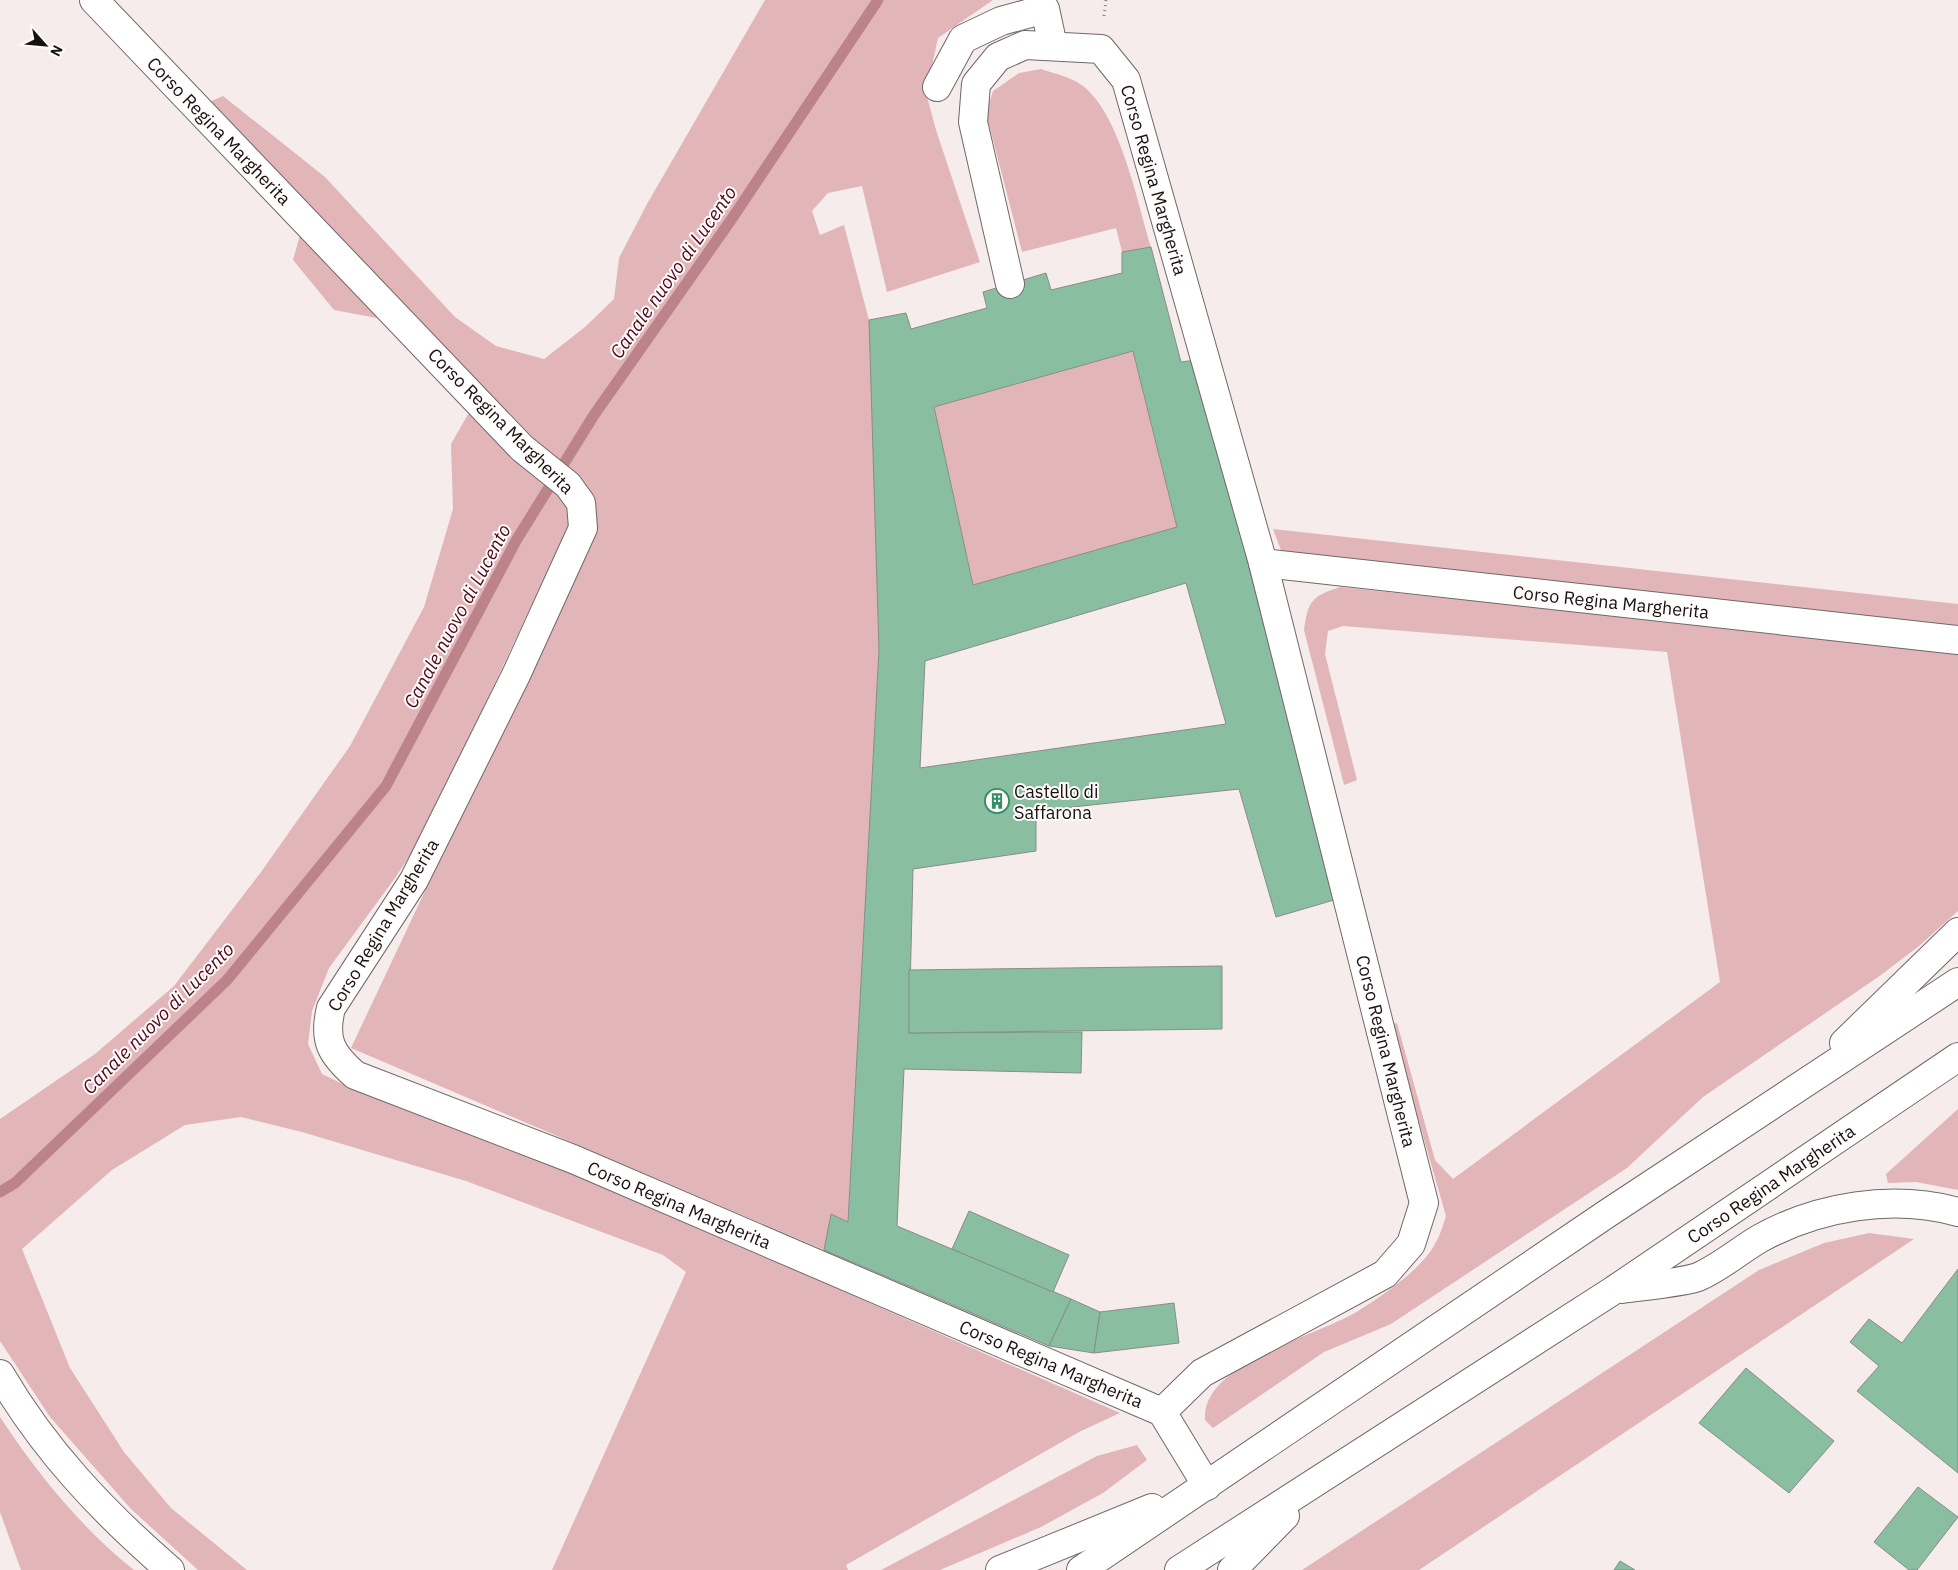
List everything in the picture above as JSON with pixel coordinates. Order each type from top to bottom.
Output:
[{"type":"street","name":"Corso Regina Margherita","points":[[94,0],[522,448],[568,485],[581,503],[583,528],[516,675],[414,880],[331,1008],[327,1023],[328,1038],[334,1053],[355,1075],[573,1159],[1162,1412],[1207,1486]]},
{"type":"street","points":[[937,87],[962,39],[1001,20],[1046,9],[1053,46]]},
{"type":"street","name":"Corso Regina Margherita","points":[[1010,284],[973,122],[976,84],[998,57],[1025,44],[1101,50],[1126,80],[1263,563],[1424,1203],[1411,1244],[1386,1274],[1202,1373],[1162,1412]]},
{"type":"street","name":"Corso Regina Margherita","points":[[1263,563],[1958,640]]},
{"type":"street","points":[[1792,1093],[1958,932]]},
{"type":"street","points":[[1080,1570],[1207,1486],[1608,1213],[1958,982]]},
{"type":"street","name":"Corso Regina Margherita","points":[[1179,1570],[1318,1482],[1427,1408],[1614,1290],[1958,1057]]},
{"type":"street","points":[[1614,1290],[1697,1277],[1792,1222],[1824,1213],[1871,1204],[1907,1204],[1958,1212]]},
{"type":"street","points":[[0,1374],[14,1399],[63,1465],[117,1524],[170,1570]]},
{"type":"street","points":[[1232,1570],[1318,1482]]},
{"type":"street","points":[[1000,1570],[1207,1486]]},
{"type":"shaded area","points":[[765,0],[993,0],[938,38],[926,93],[936,130],[980,262],[887,292],[862,186],[828,193],[812,211],[820,235],[844,225],[869,320],[871,355],[879,650],[848,1222],[831,1214],[824,1250],[351,1048],[566,592],[542,583],[423,836],[395,878],[329,968],[312,1011],[308,1044],[322,1074],[351,1088],[565,1169],[1120,1413],[1081,1431],[846,1565],[848,1570],[552,1570],[686,1272],[663,1255],[466,1181],[302,1132],[241,1117],[185,1125],[112,1170],[22,1249],[70,1368],[124,1452],[171,1508],[247,1570],[198,1570],[131,1509],[50,1417],[0,1341],[0,1119],[95,1054],[174,986],[261,872],[350,746],[424,607],[453,509],[451,444],[482,390],[419,326],[334,310],[293,260],[300,235],[205,104],[223,96],[325,177],[455,317],[496,346],[544,359],[585,327],[614,299],[619,258],[647,204]]},
{"type":"shaded area","points":[[1041,69],[1077,82],[1092,94],[1104,112],[1115,133],[1133,181],[1151,247],[1122,252],[1116,228],[1022,252],[986,113],[993,91],[1019,73]]},
{"type":"shaded area","points":[[1133,351],[1177,527],[973,585],[934,407]]},
{"type":"shaded area","points":[[1273,529],[1958,604],[1958,629],[1282,553]]},
{"type":"shaded area","points":[[1340,587],[1958,652],[1958,911],[1919,946],[1881,975],[1703,1097],[1627,1168],[1391,1324],[1324,1352],[1213,1428],[1205,1420],[1209,1400],[1222,1382],[1241,1367],[1265,1353],[1340,1320],[1368,1305],[1421,1263],[1438,1238],[1446,1216],[1391,1024],[1397,1023],[1435,1160],[1453,1179],[1720,982],[1667,652],[1343,626],[1328,631],[1325,654],[1357,780],[1344,785],[1304,630],[1307,612],[1313,601],[1323,593]]},
{"type":"shaded area","points":[[1958,1109],[1958,1190],[1916,1182],[1888,1183],[1886,1174]]},
{"type":"shaded area","points":[[1869,1233],[1914,1239],[1419,1570],[1302,1570],[1759,1270],[1824,1243]]},
{"type":"shaded area","points":[[0,1417],[29,1459],[61,1499],[96,1536],[134,1570],[21,1570],[0,1512]]},
{"type":"shaded area","points":[[1137,1445],[1147,1460],[1103,1493],[1041,1527],[940,1570],[881,1570],[1097,1456]]},
{"type":"building","name":"Castello di Saffarona","points":[[1151,247],[1181,362],[1196,360],[1334,900],[1276,917],[1239,789],[1036,811],[1036,851],[913,869],[909,1033],[1082,1032],[1081,1073],[904,1069],[897,1226],[1071,1299],[1049,1346],[824,1250],[831,1214],[848,1222],[879,650],[869,320],[906,313],[911,329],[987,308],[983,292],[1046,273],[1051,290],[1122,273],[1122,252]],"holes":[[[1133,351],[1177,527],[973,585],[934,407]],[[1186,583],[1226,724],[920,768],[925,661]]]},
{"type":"building","points":[[1222,966],[1222,1029],[909,1033],[909,970]]},
{"type":"building","points":[[969,1211],[1069,1255],[1053,1292],[952,1249]]},
{"type":"building","points":[[1958,1269],[1958,1473],[1857,1391],[1879,1366],[1850,1342],[1869,1319],[1902,1343]]},
{"type":"building","points":[[1071,1299],[1100,1312],[1094,1353],[1049,1346]]},
{"type":"building","points":[[1174,1303],[1179,1343],[1094,1353],[1100,1312]]},
{"type":"building","points":[[1746,1368],[1834,1441],[1789,1493],[1699,1423]]},
{"type":"building","points":[[1918,1487],[1958,1517],[1917,1570],[1909,1570],[1874,1542]]},
{"type":"building","points":[[1620,1561],[1635,1570],[1614,1570]]},
{"type":"waterway","name":"Canale nuovo di Lucento","points":[[0,1192],[15,1183],[227,980],[386,786],[517,539],[594,415],[731,220],[878,0]]},
{"type":"place","name":"Castello di Saffarona","points":[[997,801]]}]
